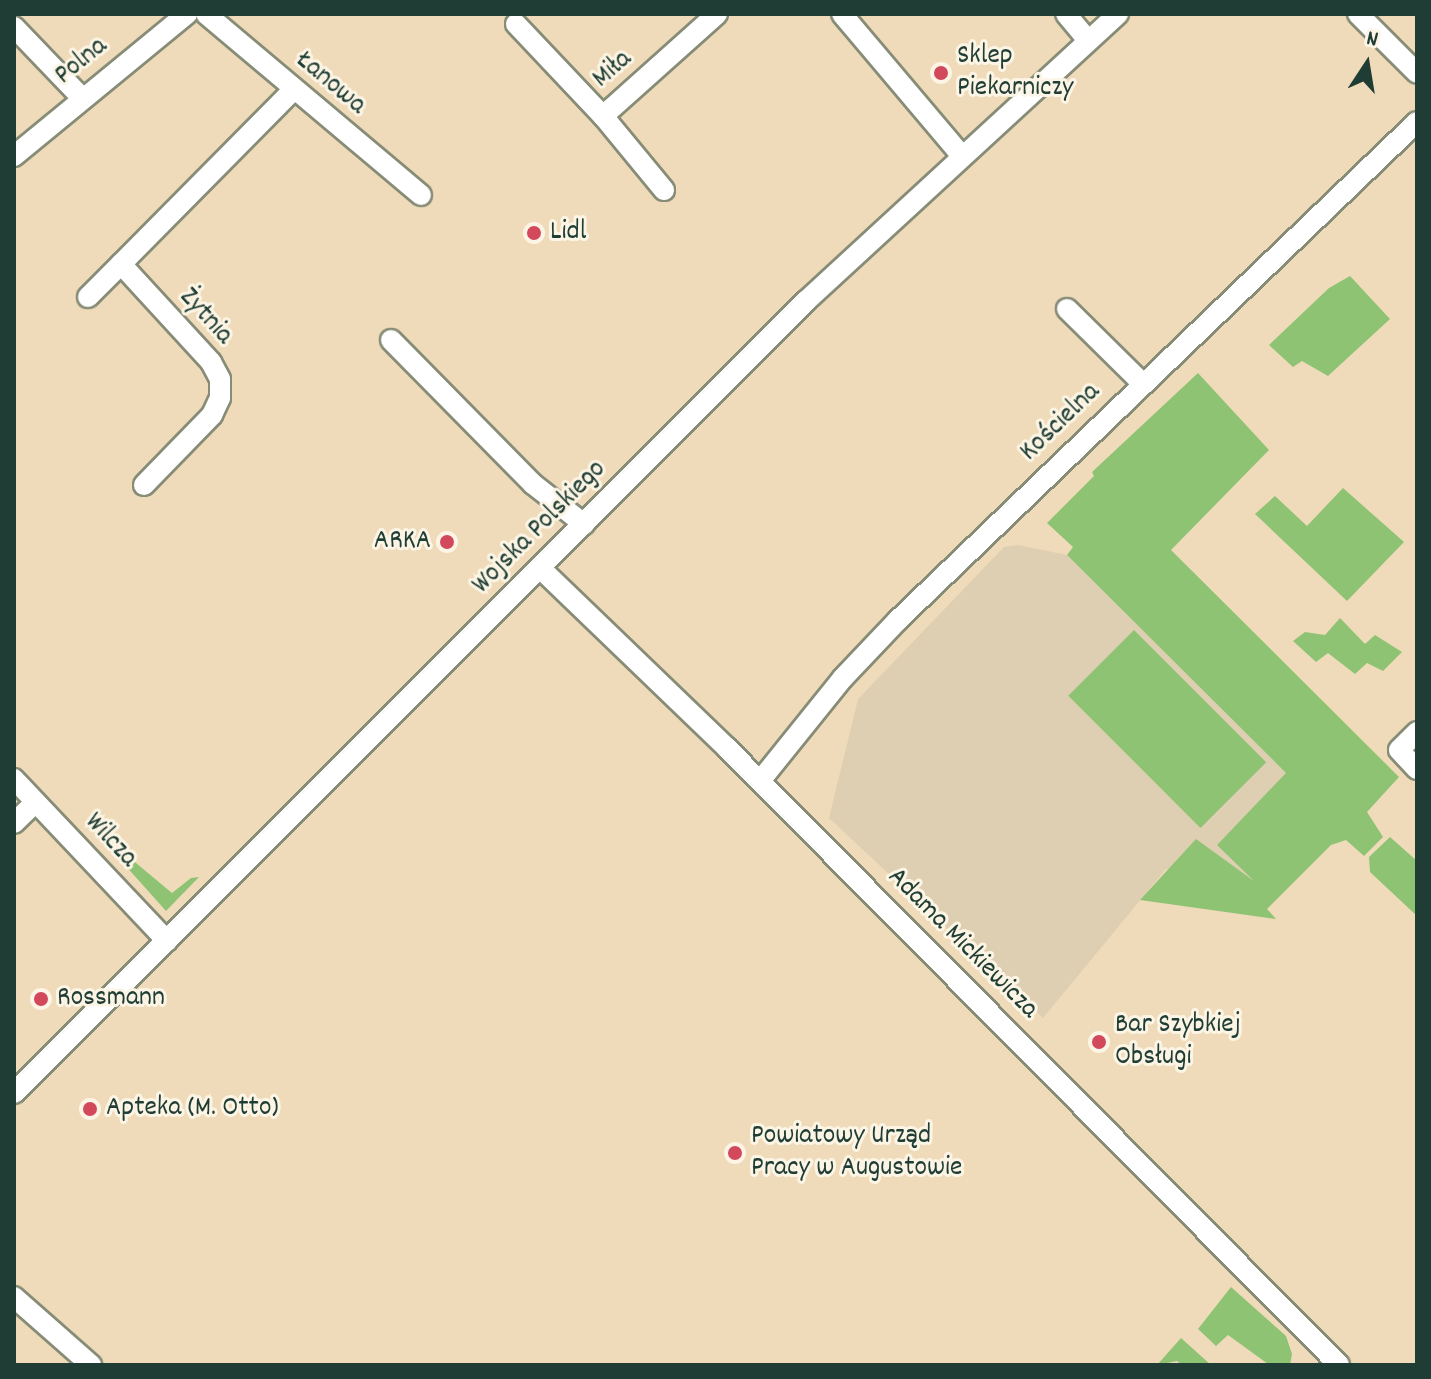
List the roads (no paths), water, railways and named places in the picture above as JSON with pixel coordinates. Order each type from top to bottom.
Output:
[{"type":"street","name":"Polna","points":[[14,156],[187,14]]},
{"type":"street","name":"Łanowa","points":[[206,14],[421,195]]},
{"type":"street","name":"Miła","points":[[516,24],[603,116],[717,14]]},
{"type":"street","points":[[842,14],[962,156]]},
{"type":"street","points":[[1066,14],[1088,40]]},
{"type":"street","name":"Wojska Polskiego","points":[[14,1093],[806,301],[1118,14]]},
{"type":"street","points":[[1358,14],[1417,73]]},
{"type":"street","points":[[14,27],[82,98]]},
{"type":"street","points":[[88,297],[293,90]]},
{"type":"street","points":[[603,116],[664,190]]},
{"type":"street","name":"Kościelna","points":[[760,781],[842,679],[898,620],[1417,122]]},
{"type":"street","name":"Żytnia","points":[[121,264],[211,362],[220,379],[220,398],[212,415],[144,485]]},
{"type":"street","points":[[1067,309],[1143,384]]},
{"type":"street","points":[[391,340],[533,484],[584,524]]},
{"type":"street","name":"Adama Mickiewicza","points":[[540,568],[760,781],[1326,1361]]},
{"type":"street","points":[[1417,732],[1399,750],[1417,769]]},
{"type":"street","name":"Wilcza","points":[[14,779],[167,941]]},
{"type":"street","points":[[14,823],[36,802]]},
{"type":"street","points":[[14,1297],[91,1365]]},
{"type":"place","name":"Sklep Piekarniczy","points":[[941,73]]},
{"type":"place","name":"Lidl","points":[[534,233]]},
{"type":"place","name":"ARKA","points":[[447,542]]},
{"type":"place","name":"Rossmann","points":[[41,999]]},
{"type":"place","name":"Bar Szybkiej Obsługi","points":[[1099,1042]]},
{"type":"place","name":"Apteka (M. Otto)","points":[[90,1109]]},
{"type":"place","name":"Powiatowy Urząd Pracy w Augustowie","points":[[735,1153]]}]
